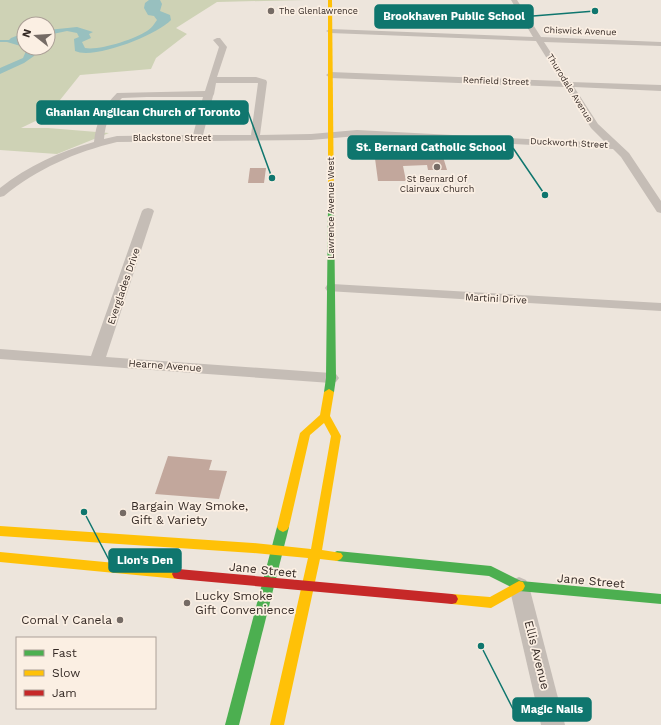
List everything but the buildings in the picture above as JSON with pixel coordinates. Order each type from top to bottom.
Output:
[{"type":"main road","name":"Lawrence Avenue West","points":[[325,416],[331,378],[332,288],[330,0]]},
{"type":"main road","points":[[232,725],[277,551],[305,433],[325,416],[336,436],[315,554],[277,725]]},
{"type":"main road","name":"Jane Street","points":[[0,531],[315,554],[491,571],[520,586],[661,599]]},
{"type":"main road","name":"Jane Street","points":[[0,558],[491,603],[520,586]]},
{"type":"street","name":"Thurodale Avenue","points":[[514,0],[594,126],[625,155],[661,210]]},
{"type":"street","name":"Chiswick Avenue","points":[[330,32],[661,44]]},
{"type":"street","points":[[197,138],[223,46],[217,40]]},
{"type":"street","name":"Renfield Street","points":[[330,75],[661,88]]},
{"type":"street","points":[[213,80],[256,80],[263,82],[255,138]]},
{"type":"street","points":[[99,143],[100,128],[108,111],[120,95],[210,94]]},
{"type":"street","name":"Duckworth Street","points":[[330,135],[357,133],[615,146]]},
{"type":"street","name":"Blackstone Street","points":[[0,194],[22,176],[46,163],[99,143],[117,139],[311,137],[330,135]]},
{"type":"street","name":"Everglades Drive","points":[[97,360],[148,211]]},
{"type":"street","name":"Martini Drive","points":[[332,288],[661,307]]},
{"type":"street","name":"Hearne Avenue","points":[[0,354],[331,378]]},
{"type":"street","name":"Ellis Avenue","points":[[520,586],[553,725]]},
{"type":"green space","points":[[0,0],[306,0],[217,2],[176,28],[187,34],[156,58],[151,69],[80,75],[48,115],[21,128],[48,128],[109,133],[57,154],[0,150]]},
{"type":"water","points":[[149,0],[160,0],[162,4],[160,11],[170,15],[171,20],[153,32],[125,44],[110,49],[84,53],[75,51],[74,39],[79,37],[77,33],[67,31],[56,33],[56,29],[77,27],[93,32],[89,34],[91,38],[82,42],[85,48],[99,48],[126,41],[147,31],[157,20],[154,16],[148,15],[144,8],[145,3]]},
{"type":"water","points":[[16,36],[16,45],[7,42]]},
{"type":"water","points":[[24,56],[34,56],[24,63],[0,74],[0,68],[23,58]]},
{"type":"waterway","points":[[0,41],[15,41]]},
{"type":"traffic: fast","points":[[329,392],[331,378],[331,208]]},
{"type":"traffic: fast","points":[[232,725],[283,527]]},
{"type":"traffic: fast","points":[[337,556],[491,571],[519,586],[661,599]]},
{"type":"traffic: slow","points":[[330,0],[331,208]]},
{"type":"traffic: slow","points":[[277,725],[321,528],[336,436],[325,416],[329,392]]},
{"type":"traffic: slow","points":[[283,527],[305,433],[325,416]]},
{"type":"traffic: slow","points":[[0,531],[253,548],[337,556]]},
{"type":"traffic: slow","points":[[0,557],[178,574]]},
{"type":"traffic: slow","points":[[452,599],[491,603],[519,586]]},
{"type":"traffic: jam","points":[[178,574],[452,599]]},
{"type":"place","name":"The Glenlawrence","points":[[271,11]]},
{"type":"place","name":"Brookhaven Public School","points":[[595,11]]},
{"type":"place","name":"St Bernard Of Clairvaux Church","points":[[437,167]]},
{"type":"place","name":"Ghanian Anglican Church of Toronto","points":[[272,178]]},
{"type":"place","name":"St. Bernard Catholic School","points":[[545,195]]},
{"type":"place","name":"Lion's Den","points":[[84,512]]},
{"type":"place","name":"Bargain Way Smoke, Gift & Variety","points":[[123,513]]},
{"type":"place","name":"Lucky Smoke Gift Convenience","points":[[187,603]]},
{"type":"place","name":"Comal Y Canela","points":[[120,620]]},
{"type":"place","name":"Magic Nails","points":[[481,646]]}]
